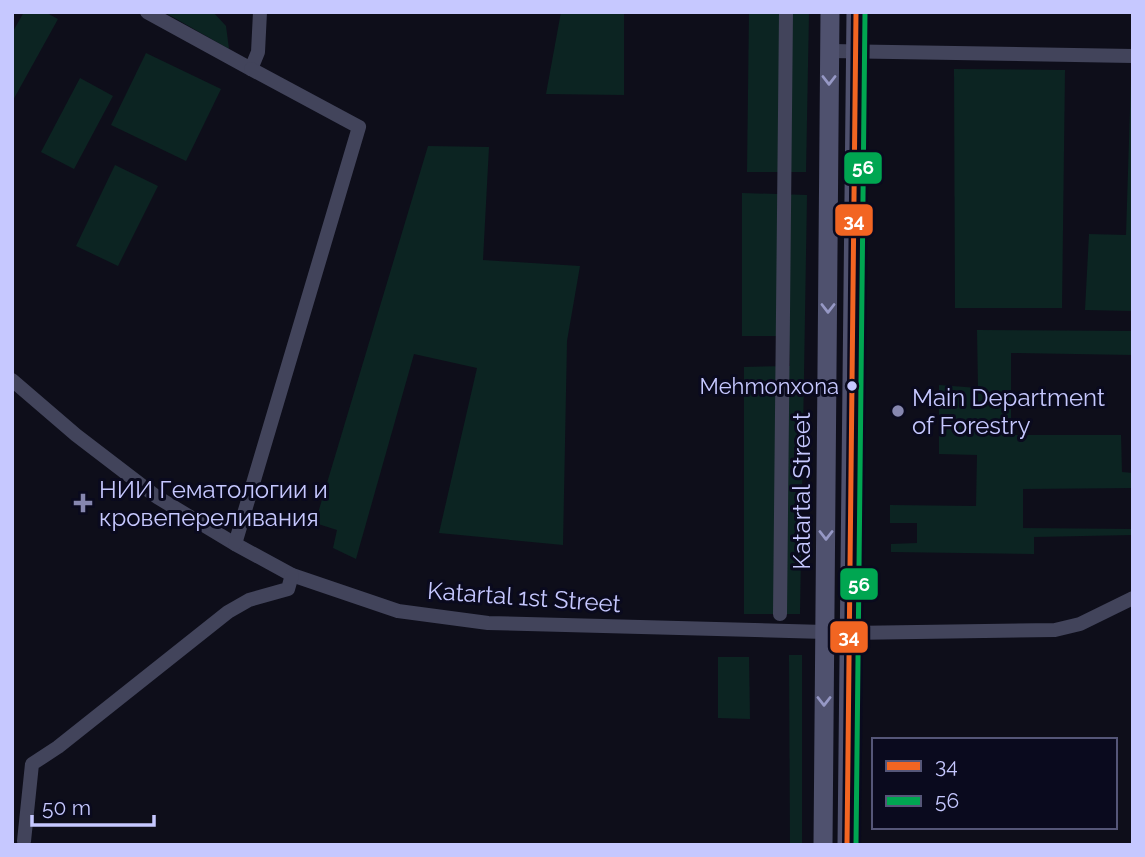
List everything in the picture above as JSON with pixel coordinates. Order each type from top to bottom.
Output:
[{"type":"main road","name":"Katartal Street","points":[[823,845],[830,12]]},
{"type":"main road","name":"Katartal Street","points":[[846,845],[856,12]]},
{"type":"main road","name":"Katartal 1st Street","points":[[825,632],[849,633]]},
{"type":"street","points":[[147,12],[359,127],[234,544]]},
{"type":"street","points":[[251,69],[258,52],[260,12]]},
{"type":"street","points":[[780,614],[786,12]]},
{"type":"street","points":[[830,51],[1133,56]]},
{"type":"street","name":"Katartal 1st Street","points":[[12,380],[76,435],[157,497],[234,544],[292,575],[398,611],[449,619],[579,627],[825,632]]},
{"type":"street","points":[[23,842],[32,764],[58,747],[228,612],[249,600],[288,589],[292,575]]},
{"type":"street","points":[[849,633],[1055,630],[1090,620],[1133,598]]},
{"type":"green space","points":[[24,12],[45,12],[58,19],[12,102],[12,33]]},
{"type":"green space","points":[[164,12],[213,12],[226,26],[229,49]]},
{"type":"green space","points":[[561,12],[624,12],[624,95],[546,94]]},
{"type":"green space","points":[[749,12],[809,12],[806,172],[747,172]]},
{"type":"green space","points":[[146,53],[221,89],[186,161],[111,125]]},
{"type":"green space","points":[[954,69],[1065,70],[1062,308],[955,308]]},
{"type":"green space","points":[[1131,77],[1133,311],[1085,310],[1089,234],[1126,235]]},
{"type":"green space","points":[[80,78],[113,96],[74,169],[41,152]]},
{"type":"green space","points":[[428,146],[489,147],[483,260],[580,266],[567,341],[563,545],[439,533],[477,368],[414,354],[356,559],[333,548],[337,530],[315,523]]},
{"type":"green space","points":[[115,165],[158,186],[118,266],[76,246]]},
{"type":"green space","points":[[742,193],[807,195],[800,614],[744,614],[744,367],[790,366],[789,336],[742,336]]},
{"type":"green space","points":[[977,330],[1133,331],[1133,355],[1011,353],[1011,435],[1121,435],[1122,472],[1133,473],[1133,488],[1023,489],[1023,528],[1133,529],[1133,535],[1034,537],[1034,554],[891,552],[891,544],[917,543],[917,523],[890,523],[890,505],[976,506],[977,455],[939,454],[939,385],[978,388]]},
{"type":"green space","points":[[789,655],[802,655],[802,845],[790,845]]},
{"type":"green space","points":[[718,657],[749,657],[750,719],[718,718]]},
{"type":"transit line","name":"34","points":[[847,845],[856,12]]},
{"type":"transit line","name":"56","points":[[856,845],[865,12]]},
{"type":"place","name":"Mehmonxona","points":[[852,386]]},
{"type":"place","name":"Main Department of Forestry","points":[[898,411]]},
{"type":"place","name":"НИИ Гематологии и кровепереливания","points":[[83,503]]}]
